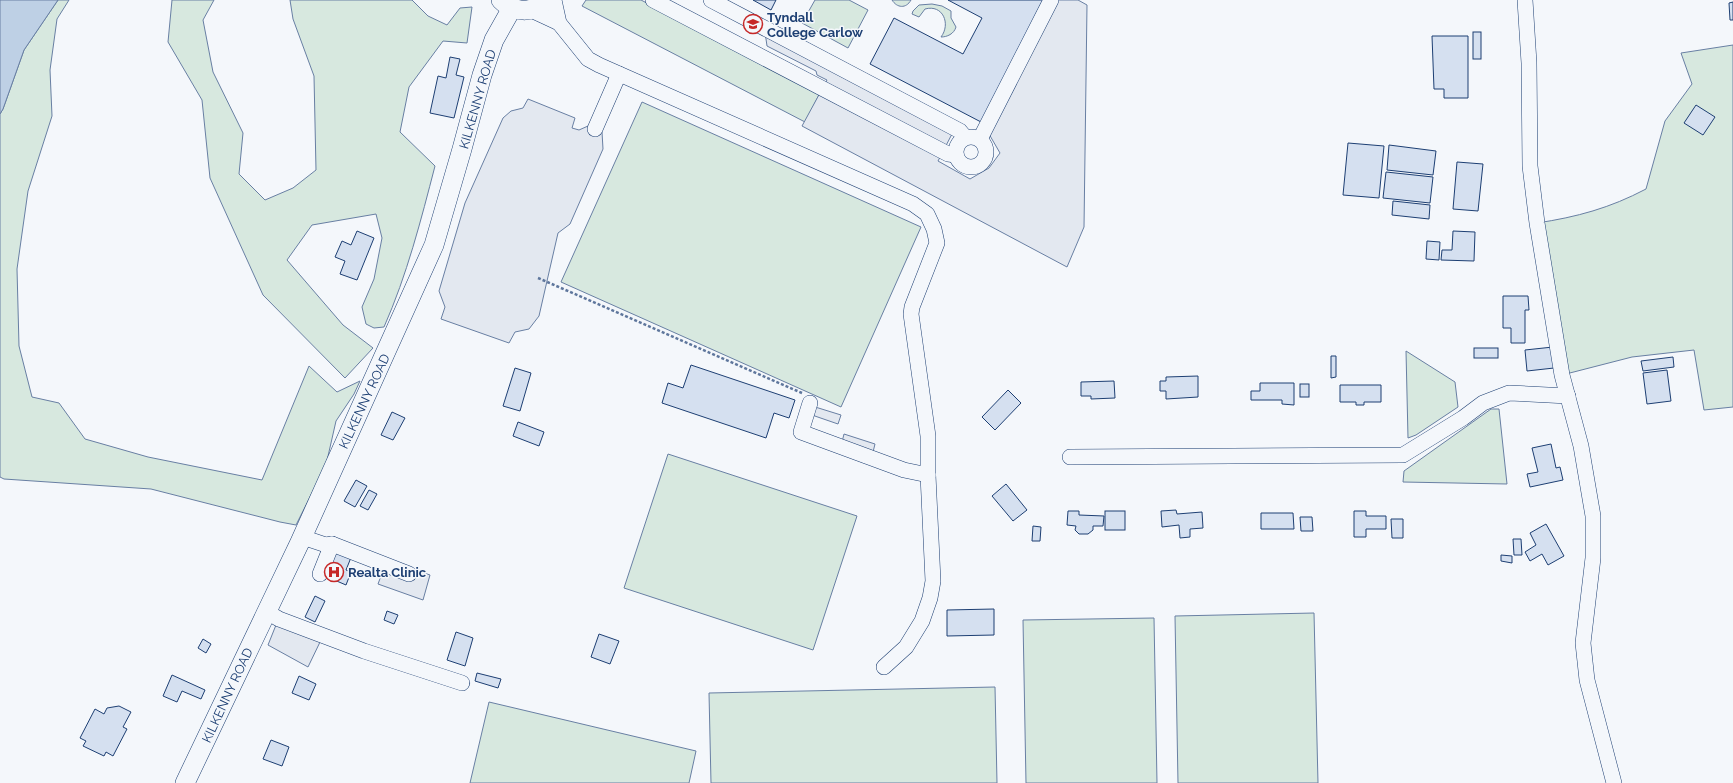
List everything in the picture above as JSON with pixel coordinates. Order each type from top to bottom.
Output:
[{"type":"main road","points":[[506,4],[525,10],[539,5]]},
{"type":"main road","name":"KILKENNY ROAD","points":[[185,783],[302,537],[434,245],[482,75],[506,4]]},
{"type":"street","points":[[554,0],[559,23]]},
{"type":"street","points":[[653,0],[949,158],[971,167],[984,164],[986,146],[712,0]]},
{"type":"street","points":[[949,158],[957,144],[972,138],[1051,0]]},
{"type":"street","points":[[1525,0],[1529,63],[1530,166],[1537,223],[1562,375],[1581,446],[1592,516],[1593,558],[1583,644],[1588,680],[1614,783]]},
{"type":"street","points":[[539,5],[559,23],[588,59],[913,204],[927,214],[934,229],[937,243],[912,307],[911,314],[928,436],[928,475],[933,581],[930,598],[922,621],[906,647],[884,667]]},
{"type":"street","points":[[595,128],[619,74]]},
{"type":"street","points":[[1070,457],[1403,455],[1463,418],[1483,403],[1509,393],[1568,396]]},
{"type":"street","points":[[810,403],[802,432],[904,470],[928,475]]},
{"type":"street","points":[[302,537],[326,545],[332,544],[409,574]]},
{"type":"street","points":[[320,574],[332,544]]},
{"type":"street","points":[[265,616],[306,639]]},
{"type":"street","points":[[265,616],[279,619],[364,651],[462,683]]},
{"type":"path","points":[[538,278],[805,394],[810,403]]},
{"type":"shaded area","points":[[58,0],[69,0],[57,19],[50,70],[52,116],[28,191],[17,269],[19,346],[32,397],[59,403],[85,439],[148,457],[262,480],[309,366],[337,392],[360,381],[354,394],[336,421],[326,465],[296,525],[151,489],[4,479],[0,477],[0,114],[24,50]]},
{"type":"shaded area","points":[[172,0],[214,0],[203,20],[213,72],[243,133],[239,174],[265,200],[293,188],[316,170],[314,76],[293,19],[290,0],[412,0],[428,16],[447,25],[460,8],[472,7],[467,43],[443,41],[409,87],[400,132],[435,166],[407,267],[384,327],[374,328],[366,324],[362,307],[374,279],[382,238],[376,214],[312,225],[287,260],[343,325],[373,348],[345,378],[263,295],[210,178],[202,100],[168,42]]},
{"type":"shaded area","points":[[586,0],[641,0],[820,93],[805,122],[582,6]]},
{"type":"shaded area","points":[[815,0],[849,0],[868,10],[848,48],[802,23]]},
{"type":"shaded area","points":[[892,0],[911,0],[907,5],[899,6]]},
{"type":"shaded area","points":[[1043,0],[1078,0],[1087,5],[1084,227],[1067,267],[802,126],[827,80],[817,75],[816,71],[767,46],[765,32],[953,132],[938,161],[970,179],[989,168],[1000,153],[989,134]]},
{"type":"shaded area","points":[[932,4],[942,6],[951,11],[951,18],[956,27],[954,32],[950,35],[941,37],[944,32],[945,21],[941,12],[936,9],[925,9],[919,17],[912,14],[919,5]]},
{"type":"shaded area","points":[[1733,45],[1733,407],[1704,410],[1694,350],[1632,357],[1562,375],[1537,223],[1566,218],[1606,207],[1646,189],[1665,121],[1692,84],[1681,53]]},
{"type":"shaded area","points":[[528,99],[575,118],[572,128],[579,130],[588,126],[602,132],[603,149],[570,224],[558,233],[539,316],[529,329],[515,332],[509,343],[441,319],[445,307],[439,291],[465,203],[503,118],[511,111],[523,108]]},
{"type":"shaded area","points":[[642,102],[921,227],[841,407],[561,282]]},
{"type":"shaded area","points":[[1406,351],[1455,382],[1458,407],[1416,435],[1408,438]]},
{"type":"shaded area","points":[[812,406],[841,415],[838,424],[809,414]]},
{"type":"shaded area","points":[[1491,409],[1499,409],[1507,484],[1403,482],[1404,471]]},
{"type":"shaded area","points":[[844,434],[875,444],[873,452],[842,442]]},
{"type":"shaded area","points":[[668,454],[857,516],[813,650],[624,588]]},
{"type":"shaded area","points":[[387,560],[430,575],[423,600],[378,584]]},
{"type":"shaded area","points":[[1314,613],[1318,783],[1178,783],[1175,616]]},
{"type":"shaded area","points":[[1154,618],[1157,783],[1026,783],[1023,620]]},
{"type":"shaded area","points":[[278,620],[321,640],[308,667],[268,645]]},
{"type":"shaded area","points":[[995,687],[997,783],[711,783],[709,693]]},
{"type":"shaded area","points":[[489,702],[696,751],[689,783],[470,783]]},
{"type":"water","points":[[0,0],[58,0],[24,50],[0,114]]},
{"type":"building","name":"Tyndall College Carlow","points":[[753,0],[776,0],[771,10]]},
{"type":"building","points":[[948,0],[1043,0],[981,122],[870,64],[894,18],[963,54],[982,18]]},
{"type":"building","points":[[1733,2],[1733,20],[1730,20],[1729,3]]},
{"type":"building","points":[[1473,32],[1481,32],[1481,59],[1473,59]]},
{"type":"building","points":[[1432,36],[1468,36],[1468,98],[1444,98],[1444,89],[1434,89]]},
{"type":"building","points":[[450,57],[460,59],[456,75],[464,77],[454,118],[430,113],[438,76],[446,78]]},
{"type":"building","points":[[1696,105],[1715,117],[1703,135],[1684,123]]},
{"type":"building","points":[[1348,143],[1384,146],[1379,198],[1343,195]]},
{"type":"building","points":[[1389,145],[1436,151],[1433,175],[1387,170]]},
{"type":"building","points":[[1457,162],[1483,164],[1478,211],[1453,209]]},
{"type":"building","points":[[1386,172],[1433,177],[1430,203],[1383,198]]},
{"type":"building","points":[[1393,201],[1430,205],[1429,219],[1392,215]]},
{"type":"building","points":[[357,231],[374,238],[357,280],[340,274],[345,261],[335,257],[342,241],[351,245]]},
{"type":"building","points":[[1453,231],[1475,232],[1474,261],[1441,260],[1442,250],[1452,250]]},
{"type":"building","points":[[1427,241],[1440,242],[1439,260],[1426,259]]},
{"type":"building","points":[[1503,296],[1528,296],[1529,310],[1525,310],[1525,343],[1511,343],[1511,328],[1503,328]]},
{"type":"building","points":[[1553,347],[1554,368],[1527,371],[1525,350]]},
{"type":"building","points":[[1474,348],[1498,348],[1498,358],[1474,358]]},
{"type":"building","points":[[1331,356],[1336,356],[1336,377],[1331,378]]},
{"type":"building","points":[[1673,357],[1674,367],[1643,371],[1641,361]]},
{"type":"building","points":[[691,365],[795,400],[789,418],[774,413],[766,438],[662,403],[668,383],[683,388]]},
{"type":"building","points":[[515,368],[531,373],[520,411],[503,406]]},
{"type":"building","points":[[1667,370],[1671,401],[1647,404],[1643,373]]},
{"type":"building","points":[[1198,376],[1198,397],[1166,399],[1166,391],[1160,391],[1160,381],[1166,381],[1166,377]]},
{"type":"building","points":[[1114,381],[1115,398],[1091,399],[1091,396],[1081,396],[1081,382]]},
{"type":"building","points":[[1260,383],[1294,383],[1294,405],[1282,404],[1282,400],[1251,400],[1251,391],[1260,391]]},
{"type":"building","points":[[1300,384],[1309,384],[1309,397],[1300,397]]},
{"type":"building","points":[[1340,385],[1381,385],[1381,402],[1364,402],[1364,405],[1356,405],[1356,402],[1340,402]]},
{"type":"building","points":[[1008,390],[1021,403],[995,430],[982,417]]},
{"type":"building","points":[[392,412],[405,418],[393,440],[381,435]]},
{"type":"building","points":[[518,422],[544,432],[539,446],[513,436]]},
{"type":"building","points":[[1551,444],[1556,468],[1560,467],[1563,480],[1530,487],[1527,474],[1538,472],[1532,448]]},
{"type":"building","points":[[356,480],[367,486],[355,507],[344,501]]},
{"type":"building","points":[[1006,484],[1027,510],[1013,521],[992,496]]},
{"type":"building","points":[[369,490],[377,494],[368,510],[360,506]]},
{"type":"building","points":[[1176,510],[1177,514],[1202,512],[1203,528],[1190,529],[1190,537],[1180,538],[1179,525],[1162,527],[1161,511]]},
{"type":"building","points":[[1068,511],[1079,511],[1079,515],[1104,516],[1103,526],[1093,526],[1093,530],[1088,534],[1079,534],[1075,530],[1076,526],[1067,525]]},
{"type":"building","points":[[1105,511],[1125,511],[1125,530],[1105,530]]},
{"type":"building","points":[[1354,511],[1366,511],[1366,516],[1386,516],[1386,529],[1366,529],[1366,537],[1354,537]]},
{"type":"building","points":[[1261,513],[1293,513],[1294,529],[1261,529]]},
{"type":"building","points":[[1300,517],[1312,517],[1313,531],[1301,531]]},
{"type":"building","points":[[1391,519],[1403,519],[1403,538],[1392,538]]},
{"type":"building","points":[[1546,524],[1564,556],[1548,565],[1542,554],[1530,561],[1525,552],[1536,545],[1530,533]]},
{"type":"building","points":[[1033,526],[1041,527],[1040,541],[1032,541]]},
{"type":"building","points":[[1513,539],[1521,539],[1522,555],[1514,555]]},
{"type":"building","points":[[337,548],[352,555],[346,570],[351,572],[346,585],[325,576]]},
{"type":"building","points":[[1501,555],[1512,556],[1512,563],[1501,561]]},
{"type":"building","points":[[315,596],[325,601],[315,622],[305,617]]},
{"type":"building","points":[[994,609],[994,635],[947,636],[947,610]]},
{"type":"building","points":[[387,611],[398,615],[394,624],[384,620]]},
{"type":"building","points":[[456,632],[473,638],[465,666],[447,660]]},
{"type":"building","points":[[599,634],[619,641],[610,664],[591,657]]},
{"type":"building","points":[[203,639],[211,644],[206,653],[198,648]]},
{"type":"building","points":[[477,673],[501,679],[498,688],[475,681]]},
{"type":"building","points":[[172,675],[205,690],[201,699],[182,691],[177,702],[163,696]]},
{"type":"building","points":[[299,676],[316,684],[309,700],[292,693]]},
{"type":"building","points":[[119,706],[131,712],[123,727],[127,729],[113,756],[106,752],[104,756],[83,746],[86,741],[80,738],[95,709],[104,714],[107,708]]},
{"type":"building","points":[[271,740],[289,747],[282,766],[263,759]]},
{"type":"place","name":"Tyndall College Carlow","points":[[753,24]]},
{"type":"place","name":"Realta Clinic","points":[[334,572]]}]
